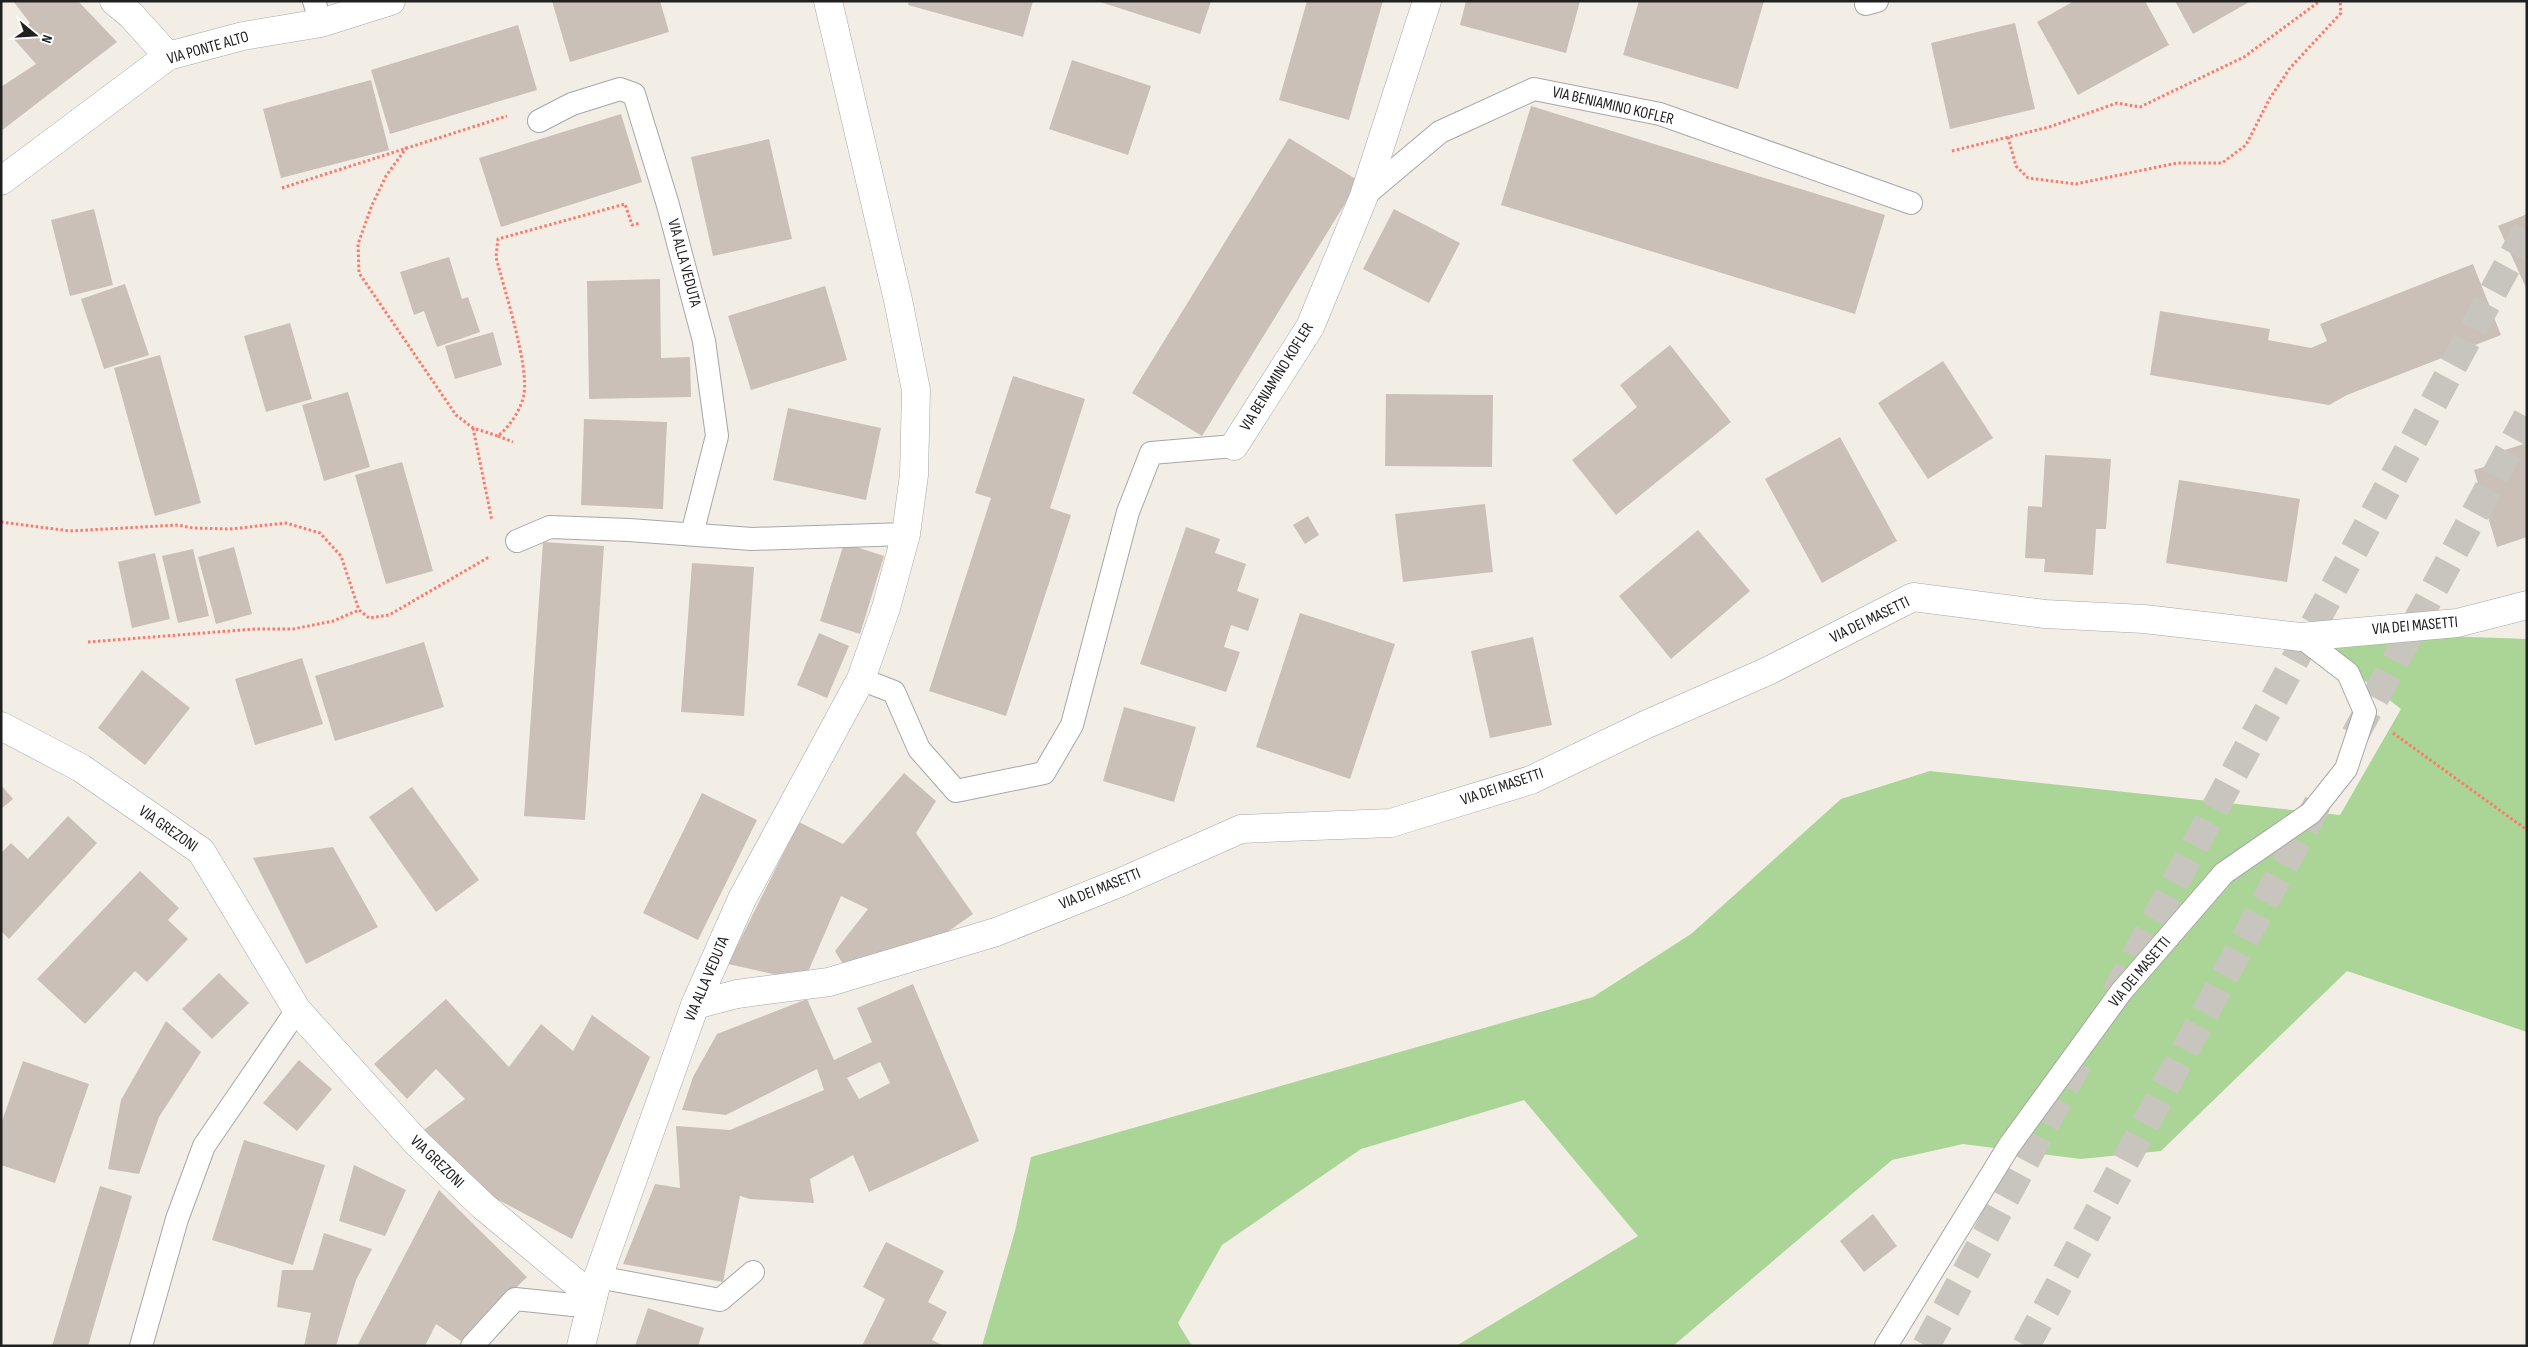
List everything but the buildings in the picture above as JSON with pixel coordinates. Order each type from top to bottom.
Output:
[{"type":"street","points":[[114,1],[131,16],[168,56]]},
{"type":"street","name":"VIA PONTE ALTO","points":[[1,181],[168,56],[243,36],[317,12],[391,1]]},
{"type":"street","name":"VIA ALLA VEDUTA","points":[[581,1346],[596,1287],[694,1004],[742,899],[861,679],[886,608],[906,534],[914,475],[916,390],[896,290],[828,1]]},
{"type":"street","name":"VIA BENIAMINO KOFLER","points":[[1234,446],[1310,326],[1364,196],[1427,1]]},
{"type":"street","name":"VIA DEI MASETTI","points":[[694,1004],[738,994],[829,982],[996,932],[1118,883],[1241,830],[1391,823],[1531,780],[1645,725],[1768,671],[1913,597],[2045,614],[2144,619],[2301,637],[2457,624],[2527,605]]},
{"type":"street","name":"VIA GREZONI","points":[[1,726],[81,768],[201,851],[297,1010],[347,1056],[417,1143],[483,1206],[596,1287]]},
{"type":"lane","name":"VIA ALLA VEDUTA","points":[[539,120],[572,104],[620,89],[634,94],[670,213],[704,341],[717,436],[692,534]]},
{"type":"lane","name":"VIA BENIAMINO KOFLER","points":[[1364,196],[1440,132],[1534,89],[1660,114],[1911,203]]},
{"type":"lane","points":[[861,679],[894,692],[919,749],[956,791],[1044,773],[1072,725],[1128,512],[1151,453],[1234,446]]},
{"type":"lane","points":[[517,541],[550,527],[752,539],[906,534]]},
{"type":"lane","points":[[2301,637],[2348,673],[2365,712]]},
{"type":"lane","name":"VIA DEI MASETTI","points":[[1886,1346],[2008,1146],[2121,992],[2224,873],[2311,813],[2346,769],[2365,712]]},
{"type":"lane","points":[[141,1346],[177,1219],[204,1146],[297,1010]]},
{"type":"lane","points":[[472,1346],[515,1299],[573,1305],[596,1287],[720,1300],[753,1272]]},
{"type":"path","points":[[1952,151],[2049,127],[2117,103],[2140,107],[2244,57],[2320,1]]},
{"type":"path","points":[[2008,138],[2016,166],[2028,178],[2076,184],[2177,163],[2222,163],[2246,145],[2270,98],[2290,68],[2341,13],[2340,1]]},
{"type":"path","points":[[282,188],[535,108],[539,120]]},
{"type":"path","points":[[407,147],[386,176],[372,205],[358,244],[359,273],[456,415],[472,428],[513,442]]},
{"type":"path","points":[[498,436],[515,416],[524,395],[525,374],[496,257],[498,239],[625,204],[632,226],[670,213]]},
{"type":"path","points":[[472,428],[494,533],[517,541]]},
{"type":"path","points":[[1,522],[70,531],[178,525],[193,528],[230,529],[286,523],[320,533],[341,556],[359,610],[369,618],[389,615],[517,541]]},
{"type":"path","points":[[88,642],[255,629],[293,629],[333,620],[359,610]]},
{"type":"path","points":[[2365,712],[2473,793],[2527,830]]},
{"type":"green space","points":[[2301,631],[2527,639],[2527,1032],[2347,971],[2161,1151],[2081,1159],[1963,1144],[1892,1160],[1673,1346],[1456,1346],[1638,1236],[1524,1100],[1361,1149],[1222,1245],[1178,1323],[1192,1346],[982,1346],[1015,1231],[1031,1157],[1593,997],[1691,934],[1841,799],[1930,771],[2340,815],[2401,709]]},
{"type":"tunnel","points":[[2115,994],[2527,229]]},
{"type":"tunnel","points":[[2355,735],[2527,417]]},
{"type":"tunnel","points":[[2026,1346],[2320,799]]},
{"type":"tunnel","points":[[1926,1346],[2081,1058]]}]
